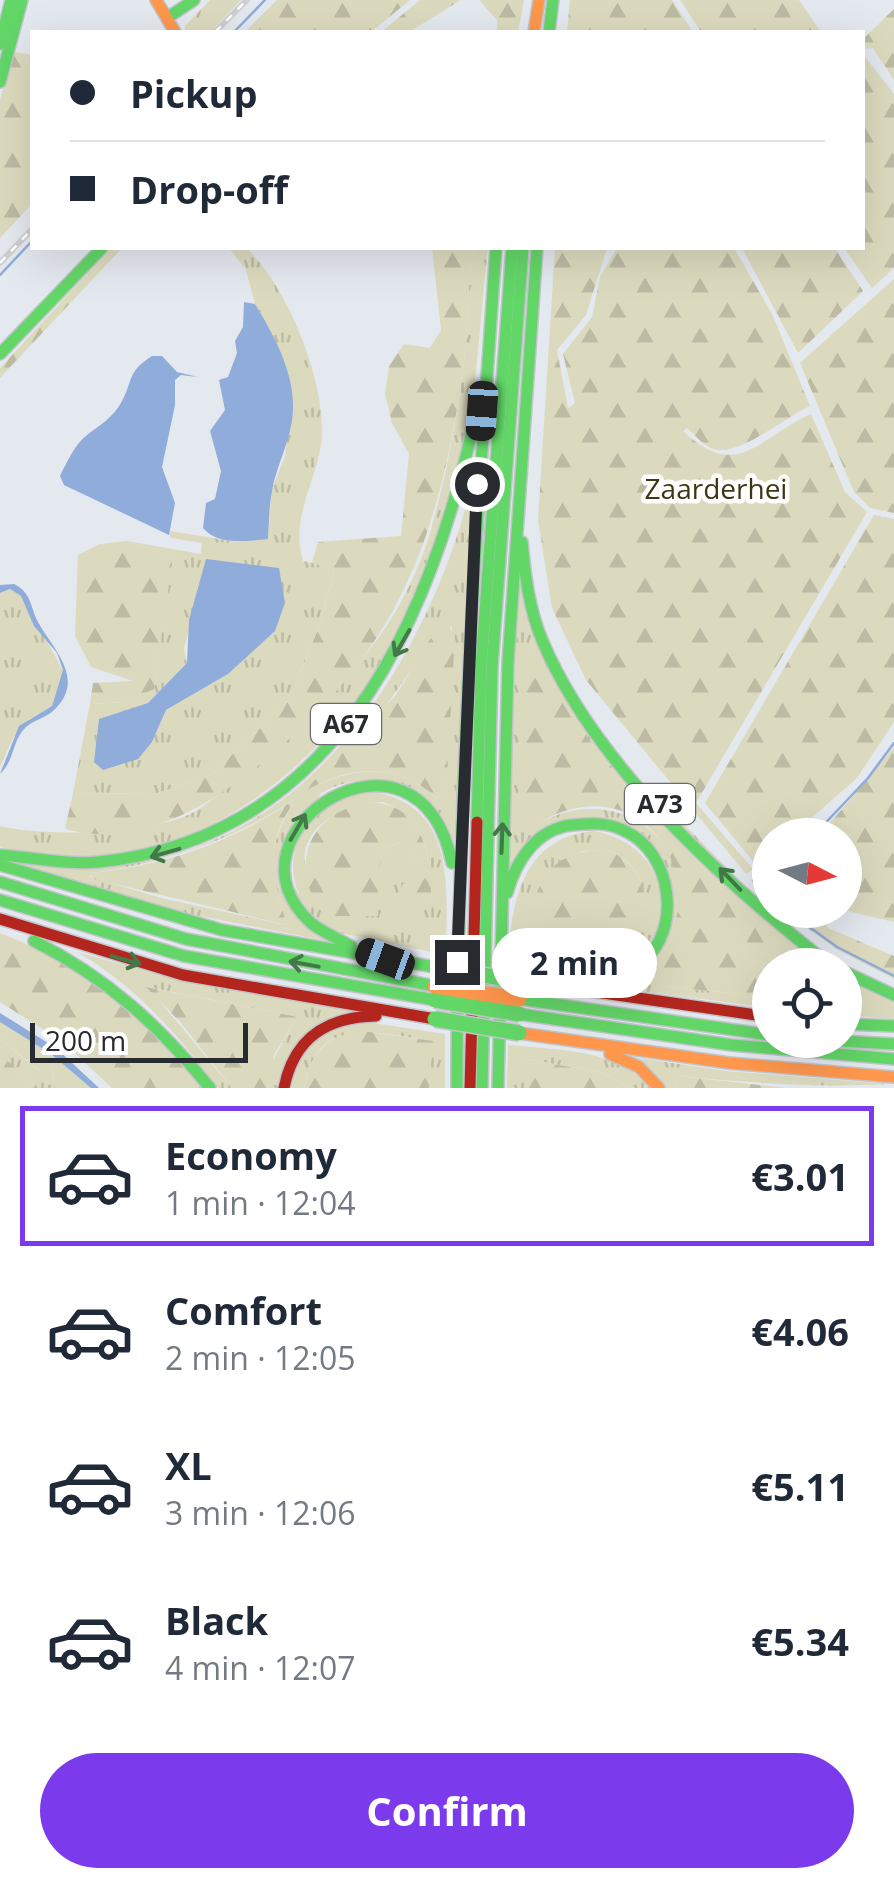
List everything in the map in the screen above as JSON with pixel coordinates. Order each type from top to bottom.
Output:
[{"type":"main road","points":[[0,44],[12,0]]},
{"type":"main road","points":[[0,82],[22,0]]},
{"type":"main road","points":[[156,0],[171,25],[194,0]]},
{"type":"main road","points":[[534,30],[539,0]]},
{"type":"main road","points":[[552,30],[555,0]]},
{"type":"main road","points":[[0,354],[100,250]]},
{"type":"main road","name":"A67","points":[[0,855],[71,864],[125,862],[197,843],[254,811],[323,748],[381,678],[417,616],[443,556],[463,487],[496,250]]},
{"type":"main road","points":[[470,1088],[481,665],[512,250]]},
{"type":"main road","points":[[482,1088],[492,667],[524,250]]},
{"type":"main road","points":[[498,1088],[499,936],[521,448],[537,250]]},
{"type":"main road","name":"A67","points":[[455,1088],[457,897],[486,338]]},
{"type":"main road","name":"A73","points":[[521,448],[522,546],[530,593],[542,640],[564,684],[687,834],[778,927],[807,948]]},
{"type":"main road","points":[[385,959],[322,934],[294,905],[285,874],[286,854],[293,833],[310,808],[336,791],[356,786],[378,786],[407,794],[428,811],[441,829],[451,856],[457,897]]},
{"type":"main road","points":[[499,936],[512,876],[539,838],[575,823],[595,821],[629,832],[649,847],[661,865],[668,892],[666,923],[655,948],[616,978],[554,986]]},
{"type":"main road","points":[[0,865],[185,922],[436,968],[752,1014]]},
{"type":"main road","points":[[0,882],[186,940],[435,993]]},
{"type":"main road","points":[[0,900],[184,956],[519,1006],[732,1045],[894,1059]]},
{"type":"main road","points":[[0,921],[183,975],[435,1019],[729,1063],[894,1077]]},
{"type":"main road","points":[[0,921],[118,988],[147,1011],[210,1088]]},
{"type":"main road","points":[[862,980],[894,994]]},
{"type":"main road","points":[[519,1006],[752,1033]]},
{"type":"main road","points":[[284,1088],[299,1045],[324,1024],[358,1016],[435,1019]]},
{"type":"main road","points":[[862,1025],[894,1026]]},
{"type":"main road","points":[[862,1042],[894,1044]]},
{"type":"main road","points":[[583,1044],[640,1066],[658,1088]]},
{"type":"green space","points":[[210,0],[241,0],[212,30],[185,30]]},
{"type":"green space","points":[[277,0],[410,0],[373,30],[247,30]]},
{"type":"green space","points":[[420,0],[461,0],[412,30],[383,30]]},
{"type":"green space","points":[[479,0],[524,0],[518,30],[497,30],[497,20]]},
{"type":"green space","points":[[570,0],[672,0],[692,30],[567,30]]},
{"type":"green space","points":[[680,0],[799,0],[820,30],[700,30]]},
{"type":"green space","points":[[894,9],[894,80],[873,48],[865,49],[865,37]]},
{"type":"green space","points":[[14,52],[30,55],[30,206],[0,238],[0,100]]},
{"type":"green space","points":[[865,57],[894,94],[894,268],[872,288],[845,250],[865,250]]},
{"type":"green space","points":[[109,250],[120,250],[0,378],[0,368]]},
{"type":"green space","points":[[231,250],[248,250],[277,287],[313,371],[322,427],[320,450],[299,532],[303,561],[335,568],[319,627],[289,700],[211,775],[155,794],[73,793],[90,704],[126,702],[154,689],[172,556],[127,541],[201,554],[202,543],[171,538],[170,531],[238,542],[268,538],[272,489],[285,456],[291,386],[270,329],[255,304],[246,270]],"holes":[[[206,560],[219,561],[285,603],[275,631],[228,674],[166,710],[152,742],[112,716],[148,703],[187,663],[184,649]]]},
{"type":"green space","points":[[432,250],[474,250],[454,427],[423,544],[401,596],[337,691],[294,735],[242,778],[182,815],[136,831],[112,834],[65,829],[73,793],[155,794],[211,775],[289,700],[319,627],[335,569],[312,563],[318,542],[401,536],[409,454],[392,423],[385,394],[389,366],[404,344],[430,348],[441,330]]},
{"type":"green space","points":[[474,250],[488,250],[471,413],[449,510],[402,631],[369,683],[330,732],[285,775],[236,811],[182,838],[124,854],[63,858],[0,847],[0,826],[43,832],[98,832],[153,825],[194,812],[310,714],[359,662],[400,604],[430,533],[461,382]]},
{"type":"green space","name":"Zaarderhei","points":[[555,250],[606,250],[586,315],[557,350],[568,408],[575,403],[563,354],[592,317],[600,277],[616,250],[735,250],[772,314],[810,406],[733,448],[711,448],[687,428],[683,431],[719,454],[734,455],[748,451],[811,414],[845,492],[867,512],[696,803],[752,870],[746,874],[586,680],[552,608],[538,520]]},
{"type":"green space","points":[[743,250],[836,250],[863,291],[798,353]]},
{"type":"green space","points":[[894,279],[894,513],[870,508],[854,492],[800,363]]},
{"type":"green space","points":[[472,484],[454,843],[432,806],[401,785],[362,780],[321,793],[282,870],[333,942],[158,908],[14,863],[110,865],[166,857],[225,835],[279,802],[326,761],[367,713],[402,659],[455,543]],"holes":[[[452,626],[446,794],[437,798],[406,778],[375,771],[343,776],[309,789],[375,721],[427,648]],[[295,799],[278,835],[273,862],[286,925],[161,898],[91,877],[90,873],[197,848],[246,827]]]},
{"type":"green space","points":[[874,515],[894,519],[894,722],[857,778],[811,818],[752,818],[752,860],[705,803]]},
{"type":"green space","points":[[127,541],[173,556],[154,689],[126,702],[90,704],[93,683],[133,681],[91,667],[75,636],[78,555],[100,544]]},
{"type":"green space","points":[[518,565],[527,609],[601,741],[752,893],[752,918],[594,747],[533,652],[540,823],[567,812],[594,809],[619,813],[642,824],[661,840],[674,862],[681,888],[680,918],[667,950],[645,977],[660,986],[752,995],[752,1006],[595,985],[652,955],[672,895],[625,824],[561,821],[508,879]]},
{"type":"green space","points":[[10,589],[21,596],[63,670],[52,706],[29,719],[13,738],[0,767],[0,593]]},
{"type":"green space","points":[[443,618],[455,636],[446,794],[437,798],[404,777],[371,771],[337,777],[302,793],[396,695]]},
{"type":"green space","points":[[529,651],[538,656],[594,747],[752,918],[752,928],[763,928],[783,948],[752,948],[752,995],[660,986],[644,977],[667,946],[678,913],[677,881],[667,851],[649,828],[624,812],[594,806],[555,815],[526,833],[518,805],[522,658]]},
{"type":"green space","points":[[894,747],[894,922],[862,914],[862,818],[834,818]]},
{"type":"green space","points":[[368,791],[397,799],[418,812],[432,830],[445,876],[446,955],[336,932],[313,915],[299,894],[293,872],[295,850],[304,829],[319,811],[341,798]],"holes":[[[383,802],[411,820],[425,845],[432,908],[416,859],[401,843],[385,848],[378,868],[378,916],[325,916],[306,870],[311,837],[330,818],[357,806]]]},
{"type":"green space","points":[[299,796],[279,829],[275,844],[274,874],[287,925],[94,879],[89,873],[145,864],[199,849],[251,826]]},
{"type":"green space","points":[[368,802],[388,805],[415,824],[427,855],[432,909],[405,908],[396,898],[403,884],[420,878],[416,859],[400,843],[385,848],[378,868],[378,916],[325,916],[313,898],[307,879],[309,845],[330,818]]},
{"type":"green space","points":[[593,831],[621,840],[642,856],[655,875],[661,898],[660,921],[651,942],[634,960],[597,975],[558,974],[508,964],[512,919],[525,878],[535,860],[569,836]],"holes":[[[606,850],[623,858],[642,884],[643,916],[626,944],[611,955],[563,859],[583,851]]]},
{"type":"green space","points":[[606,850],[635,871],[642,886],[644,918],[637,933],[626,946],[599,959],[566,960],[523,953],[535,897],[552,868],[583,852]]},
{"type":"green space","points":[[763,928],[787,928],[807,948],[783,948]]},
{"type":"green space","points":[[807,928],[828,928],[894,956],[894,979],[862,962],[862,948],[835,948]]},
{"type":"green space","points":[[0,933],[63,962],[113,995],[158,1036],[203,1088],[112,1088],[63,1042],[0,1002]]},
{"type":"green space","points":[[77,952],[168,977],[357,1012],[321,1023],[280,1088],[268,1088],[270,1065],[297,1017],[148,987],[232,1088],[218,1088],[154,1012],[118,980]]},
{"type":"green space","points":[[862,986],[894,999],[894,1019],[862,1016]]},
{"type":"green space","points":[[146,987],[298,1017],[274,1054],[268,1088],[232,1088],[181,1023]]},
{"type":"green space","points":[[0,1022],[51,1054],[54,1084],[44,1083],[40,1071],[0,1039]]},
{"type":"green space","points":[[373,1023],[445,1034],[445,1088],[429,1088],[432,1041],[352,1033],[335,1038],[322,1048],[311,1064],[304,1088],[291,1088],[300,1059],[318,1039],[342,1027]]},
{"type":"green space","points":[[362,1031],[433,1041],[429,1088],[304,1088],[311,1065],[322,1048],[339,1037]]},
{"type":"green space","points":[[0,1039],[54,1083],[51,1054],[91,1088],[38,1088],[0,1055]]},
{"type":"green space","points":[[508,1045],[603,1058],[637,1075],[651,1088],[631,1088],[603,1073],[527,1059],[526,1088],[507,1088]]},
{"type":"green space","points":[[1,1055],[38,1088],[0,1088]]},
{"type":"green space","points":[[625,1056],[726,1071],[889,1084],[784,1084],[679,1076],[676,1088],[662,1088]]},
{"type":"green space","points":[[526,1059],[603,1073],[631,1088],[526,1088]]},
{"type":"green space","points":[[679,1076],[786,1088],[676,1088]]},
{"type":"water","points":[[244,302],[255,304],[275,340],[290,380],[293,407],[272,491],[268,539],[233,541],[217,538],[203,528],[206,503],[215,499],[221,471],[210,431],[225,410],[219,380],[228,377],[237,353],[235,341],[243,327]]},
{"type":"water","points":[[152,356],[162,356],[177,372],[198,377],[181,375],[175,380],[175,405],[162,467],[175,503],[169,535],[64,485],[60,476],[79,443],[115,412],[134,372]]},
{"type":"water","points":[[206,559],[279,568],[285,603],[275,631],[228,674],[166,710],[152,742],[138,759],[103,770],[94,762],[99,719],[148,703],[187,663],[189,620]]},
{"type":"water","points":[[14,584],[27,596],[59,655],[67,677],[67,688],[53,711],[21,732],[0,774],[19,726],[52,706],[63,670],[57,653],[34,626],[21,596],[10,589],[0,593],[0,585]]},
{"type":"water","points":[[0,1013],[56,1048],[99,1088],[91,1088],[51,1054],[0,1022]]},
{"type":"waterway","points":[[236,30],[265,0]]},
{"type":"waterway","points":[[0,275],[30,243]]},
{"type":"waterway","points":[[830,818],[894,743]]},
{"type":"waterway","points":[[811,928],[837,947],[894,976]]},
{"type":"railway","points":[[217,30],[247,0]]},
{"type":"railway","points":[[0,263],[30,231]]},
{"type":"traffic: fast","points":[[0,44],[11,0]]},
{"type":"traffic: fast","points":[[0,82],[22,0]]},
{"type":"traffic: fast","points":[[167,18],[194,0]]},
{"type":"traffic: fast","points":[[549,30],[553,0]]},
{"type":"traffic: fast","points":[[0,354],[100,250]]},
{"type":"traffic: fast","points":[[457,1088],[464,773],[496,250]]},
{"type":"traffic: fast","points":[[477,822],[481,665],[512,250]]},
{"type":"traffic: fast","points":[[482,1088],[492,667],[523,250]]},
{"type":"traffic: fast","points":[[498,1088],[508,662],[537,250]]},
{"type":"traffic: fast","points":[[0,855],[86,863],[179,845],[248,813],[306,769],[355,713],[395,650],[427,580],[472,431]]},
{"type":"traffic: fast","points":[[522,542],[531,604],[542,640],[565,687],[594,732],[666,819],[809,948]]},
{"type":"traffic: fast","points":[[351,946],[311,923],[287,888],[287,852],[303,821],[332,798],[367,786],[402,791],[432,815],[452,863]]},
{"type":"traffic: fast","points":[[507,893],[529,848],[548,833],[572,825],[599,824],[625,831],[641,841],[662,873],[667,912],[663,931],[642,962],[611,979],[554,986]]},
{"type":"traffic: fast","points":[[0,865],[222,930],[435,967]]},
{"type":"traffic: fast","points":[[0,882],[186,939],[435,986]]},
{"type":"traffic: fast","points":[[0,900],[184,956],[435,1000]]},
{"type":"traffic: fast","points":[[34,941],[85,971],[130,1005],[210,1088]]},
{"type":"traffic: fast","points":[[435,967],[519,981]]},
{"type":"traffic: fast","points":[[862,980],[894,995]]},
{"type":"traffic: fast","points":[[519,999],[752,1032]]},
{"type":"traffic: fast","points":[[435,1000],[519,1014]]},
{"type":"traffic: fast","points":[[519,1014],[732,1045],[894,1059]]},
{"type":"traffic: fast","points":[[435,1019],[519,1033]]},
{"type":"traffic: fast","points":[[862,1025],[894,1026]]},
{"type":"traffic: fast","points":[[862,1042],[894,1044]]},
{"type":"traffic: slow","points":[[156,0],[174,30]]},
{"type":"traffic: slow","points":[[534,30],[539,0]]},
{"type":"traffic: slow","points":[[435,986],[519,999]]},
{"type":"traffic: slow","points":[[519,1033],[729,1063],[894,1077]]},
{"type":"traffic: slow","points":[[610,1054],[639,1067],[659,1088]]},
{"type":"traffic: jam","points":[[470,1088],[477,822]]},
{"type":"traffic: jam","points":[[0,919],[183,975],[435,1019]]},
{"type":"traffic: jam","points":[[519,981],[752,1014]]},
{"type":"traffic: jam","points":[[284,1088],[296,1056],[315,1034],[342,1021],[376,1016]]},
{"type":"route","points":[[457,962],[466,668],[477,484]]}]
